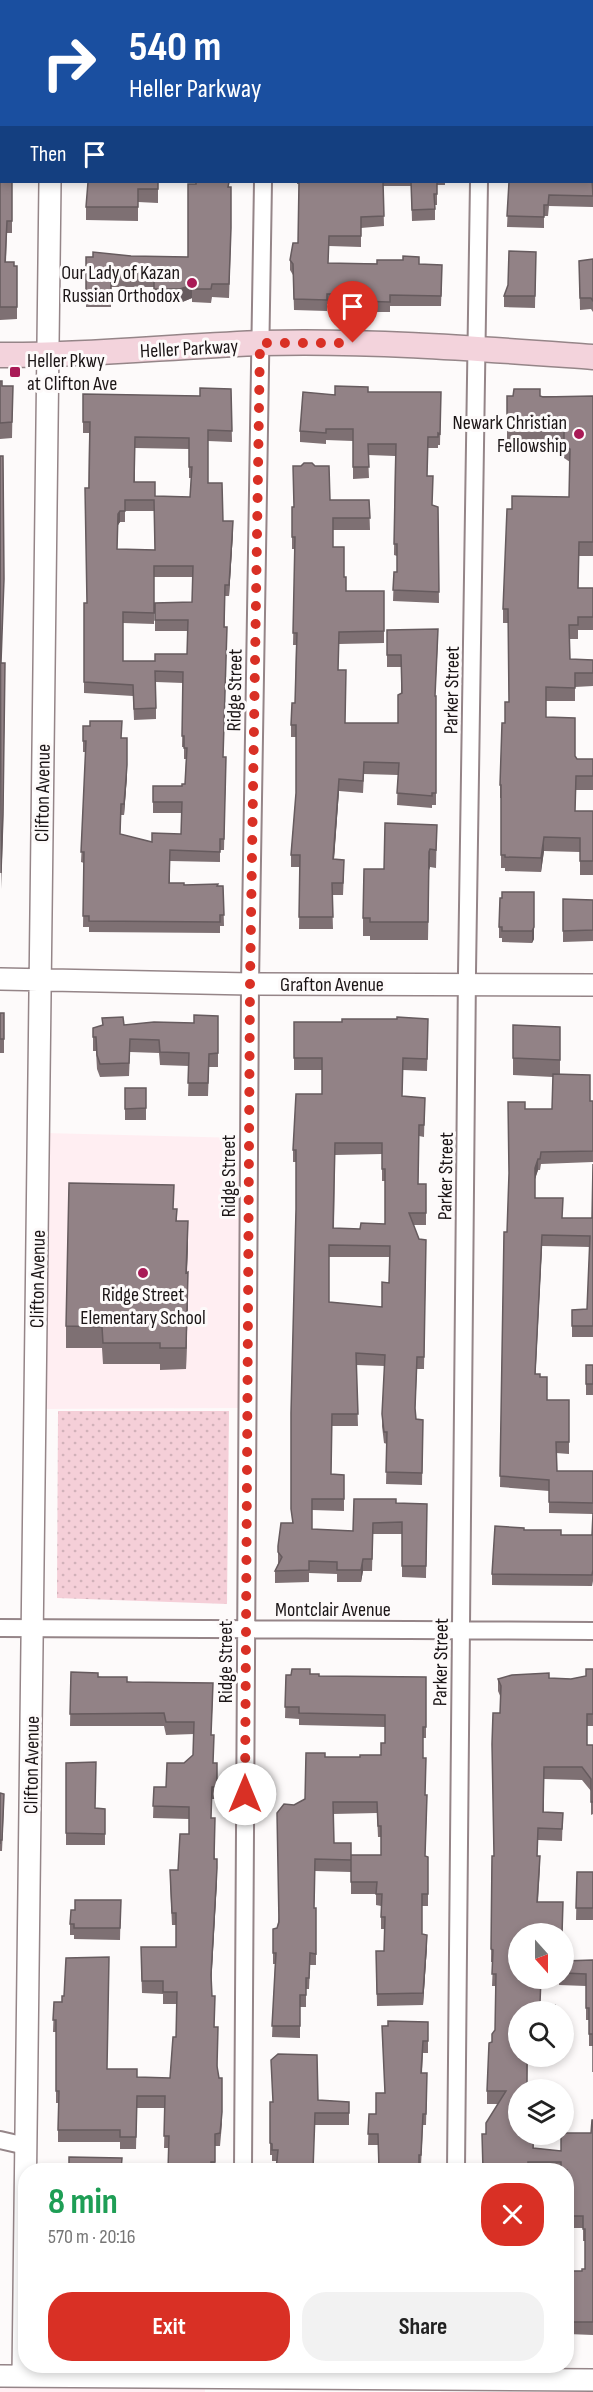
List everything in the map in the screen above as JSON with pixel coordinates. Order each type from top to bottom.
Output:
[{"type":"main road","name":"Heller Parkway","points":[[0,355],[48,356],[260,343],[353,343],[477,348],[593,357]]},
{"type":"street","name":"Clifton Avenue","points":[[26,2163],[50,183]]},
{"type":"street","name":"Ridge Street","points":[[243,2163],[250,984],[262,183]]},
{"type":"street","name":"Parker Street","points":[[456,2163],[467,984],[479,183]]},
{"type":"street","name":"Grafton Avenue","points":[[0,980],[250,984],[593,985]]},
{"type":"street","name":"Montclair Avenue","points":[[0,1628],[593,1631]]},
{"type":"street","points":[[0,2140],[26,2146]]},
{"type":"street","points":[[0,2376],[154,2373]]},
{"type":"street","points":[[471,2373],[593,2380]]},
{"type":"shaded area","name":"Ridge Street Elementary School","points":[[45,1133],[242,1138],[241,1408],[42,1409]]},
{"type":"shaded area","points":[[58,1411],[229,1411],[227,1604],[57,1598]]},
{"type":"shaded area","points":[[0,2375],[205,2377],[205,2392],[0,2392]]},
{"type":"building","points":[[0,183],[12,183],[12,221],[7,221],[5,262],[14,262],[14,266],[17,266],[17,307],[0,307]]},
{"type":"building","points":[[88,183],[158,183],[158,189],[138,189],[138,207],[86,207]]},
{"type":"building","points":[[229,183],[228,187],[231,187],[229,284],[212,284],[211,289],[192,289],[192,285],[180,289],[154,289],[154,273],[111,274],[111,294],[86,293],[86,257],[93,257],[93,252],[131,256],[188,257],[188,184]]},
{"type":"building","points":[[299,183],[383,183],[384,216],[361,217],[361,236],[329,236],[328,263],[377,264],[377,260],[403,260],[403,256],[419,257],[419,264],[442,265],[441,296],[390,295],[390,302],[356,301],[356,294],[327,294],[327,300],[294,299],[293,264],[290,260],[293,243],[298,243]]},
{"type":"building","points":[[411,183],[437,183],[437,194],[434,194],[435,209],[412,210]]},
{"type":"building","points":[[509,183],[592,183],[593,196],[549,195],[548,205],[544,205],[544,217],[507,216]]},
{"type":"building","points":[[509,251],[536,252],[535,296],[504,296],[508,285]]},
{"type":"building","points":[[593,259],[593,301],[591,298],[580,298],[579,261]]},
{"type":"building","points":[[0,381],[2,381],[2,386],[13,386],[12,422],[0,423]]},
{"type":"building","points":[[335,386],[368,387],[368,392],[441,392],[440,434],[438,433],[438,437],[428,437],[427,476],[433,476],[432,505],[438,507],[439,592],[393,590],[394,572],[397,572],[397,544],[394,544],[396,444],[368,444],[369,467],[353,467],[353,429],[326,429],[326,433],[300,431],[303,392],[335,395]]},
{"type":"building","points":[[200,388],[231,389],[232,431],[208,430],[208,483],[222,483],[223,521],[233,521],[229,585],[225,585],[224,627],[227,627],[223,757],[226,757],[224,839],[220,839],[220,852],[170,850],[169,883],[223,886],[224,915],[220,915],[220,922],[89,921],[89,916],[83,916],[84,852],[81,852],[86,741],[83,741],[83,726],[90,726],[90,721],[122,721],[121,738],[127,738],[127,765],[124,804],[121,804],[120,834],[152,842],[152,833],[181,834],[182,802],[153,802],[153,786],[182,786],[185,784],[187,748],[184,748],[184,736],[182,736],[183,672],[155,671],[156,708],[134,709],[133,685],[84,682],[84,603],[87,603],[85,488],[89,488],[90,422],[83,422],[83,394],[200,396]],"holes":[[[135,437],[189,438],[189,467],[192,467],[190,497],[155,496],[155,482],[134,482]],[[125,500],[154,500],[155,550],[117,549],[118,514],[120,511],[125,511]],[[154,566],[193,566],[192,602],[155,603],[155,620],[188,620],[187,654],[155,654],[155,661],[123,661],[123,612],[154,613]]]},
{"type":"building","points":[[514,389],[540,389],[540,396],[543,397],[593,396],[593,542],[579,542],[578,588],[593,588],[593,617],[578,617],[578,625],[569,625],[570,659],[593,660],[593,673],[575,673],[575,688],[546,687],[546,717],[575,718],[575,756],[577,759],[593,759],[593,776],[576,776],[575,811],[593,811],[593,861],[580,861],[580,838],[544,837],[541,858],[501,855],[502,723],[505,723],[505,702],[509,702],[508,609],[503,609],[507,509],[512,509],[512,496],[569,497],[570,449],[564,444],[564,429],[507,429],[507,396],[513,396]]},
{"type":"building","points":[[0,456],[3,456],[4,579],[1,663],[5,663],[1,873]]},
{"type":"building","points":[[304,463],[329,466],[330,500],[369,500],[370,518],[333,518],[333,547],[344,547],[346,591],[384,591],[384,631],[339,632],[338,670],[346,670],[345,723],[398,723],[398,695],[402,693],[401,655],[387,655],[387,630],[438,629],[435,696],[436,793],[432,793],[432,796],[397,793],[399,763],[364,762],[363,781],[339,779],[333,859],[344,860],[343,883],[332,883],[333,917],[299,917],[300,855],[291,855],[296,793],[296,725],[291,725],[292,703],[295,703],[297,633],[293,633],[295,537],[292,537],[293,466],[301,466]]},
{"type":"building","points":[[385,823],[437,825],[436,850],[430,849],[429,852],[428,922],[370,922],[370,918],[363,918],[364,869],[384,869]]},
{"type":"building","points":[[502,892],[534,892],[532,931],[502,931],[502,927],[499,927]]},
{"type":"building","points":[[563,899],[593,900],[593,930],[563,931]]},
{"type":"building","points":[[0,1013],[4,1013],[4,1039],[0,1039]]},
{"type":"building","points":[[194,1015],[218,1016],[218,1053],[209,1054],[208,1083],[188,1083],[189,1053],[160,1052],[159,1040],[130,1039],[129,1063],[100,1064],[93,1028],[103,1025],[102,1018],[123,1017],[124,1025],[154,1022],[194,1023]]},
{"type":"building","points":[[397,1017],[428,1019],[427,1059],[403,1058],[402,1096],[425,1098],[424,1125],[419,1125],[418,1184],[426,1184],[426,1213],[409,1213],[419,1239],[426,1240],[424,1357],[417,1357],[415,1408],[416,1419],[423,1420],[422,1473],[386,1472],[387,1432],[384,1432],[382,1414],[385,1355],[356,1353],[358,1414],[332,1414],[331,1474],[344,1475],[344,1499],[312,1499],[312,1529],[353,1531],[354,1499],[396,1499],[396,1503],[427,1504],[426,1566],[402,1566],[402,1522],[373,1523],[372,1559],[363,1559],[361,1570],[337,1570],[337,1562],[309,1561],[309,1570],[275,1571],[282,1557],[278,1552],[281,1523],[293,1523],[291,1413],[296,1209],[296,1150],[293,1150],[296,1094],[322,1094],[322,1058],[294,1058],[294,1022],[397,1019]],"holes":[[[335,1143],[382,1143],[382,1169],[385,1169],[385,1224],[361,1223],[360,1229],[333,1228]],[[329,1245],[390,1246],[389,1283],[382,1282],[382,1307],[329,1302]]]},
{"type":"building","points":[[513,1025],[560,1027],[560,1060],[513,1058]]},
{"type":"building","points":[[553,1074],[590,1075],[590,1101],[593,1101],[593,1151],[541,1152],[535,1168],[535,1198],[563,1198],[562,1218],[592,1218],[593,1164],[593,1326],[572,1326],[572,1310],[587,1309],[590,1236],[542,1235],[535,1374],[547,1377],[547,1400],[569,1400],[569,1442],[556,1442],[557,1471],[593,1471],[593,1503],[549,1502],[549,1480],[500,1476],[504,1232],[507,1232],[509,1173],[508,1102],[525,1102],[525,1109],[552,1109]]},
{"type":"building","points":[[125,1088],[146,1088],[146,1108],[125,1109]]},
{"type":"building","points":[[69,1183],[174,1185],[173,1209],[177,1209],[176,1221],[188,1221],[186,1348],[160,1348],[160,1343],[103,1343],[102,1327],[66,1326]]},
{"type":"building","points":[[586,1365],[593,1365],[593,1384],[586,1384]]},
{"type":"building","points":[[593,1513],[592,1575],[492,1574],[495,1526],[524,1528],[524,1530],[561,1530],[561,1535],[592,1535]]},
{"type":"building","points":[[292,1669],[310,1669],[310,1674],[319,1674],[319,1676],[426,1677],[426,1727],[423,1727],[423,1758],[426,1758],[425,1856],[428,1857],[428,1894],[422,1894],[422,1934],[427,1935],[423,1993],[377,1994],[376,1951],[384,1951],[385,1917],[381,1917],[382,1894],[376,1894],[377,1882],[351,1882],[351,1860],[315,1859],[316,1954],[310,1953],[306,1995],[300,1995],[300,2026],[272,2026],[276,1953],[273,1953],[273,1929],[277,1928],[279,1922],[277,1813],[284,1804],[294,1805],[305,1799],[306,1753],[325,1753],[325,1757],[381,1755],[381,1743],[385,1743],[385,1715],[299,1713],[299,1707],[285,1707],[286,1675],[291,1675]],"holes":[[[333,1802],[377,1802],[378,1826],[381,1826],[381,1855],[351,1855],[351,1843],[334,1843]]]},
{"type":"building","points":[[586,1669],[593,1669],[593,1714],[587,1714],[587,1745],[593,1745],[593,1802],[591,1802],[591,1779],[582,1767],[544,1767],[543,1812],[563,1813],[562,1829],[538,1828],[537,1856],[540,1856],[537,1902],[563,1902],[562,1923],[508,1923],[508,1989],[541,1989],[540,2001],[508,2001],[508,2067],[527,2067],[527,2079],[508,2079],[508,2145],[533,2145],[533,2148],[561,2151],[561,2145],[574,2145],[574,2133],[591,2133],[593,2120],[593,2322],[574,2322],[574,2271],[585,2269],[585,2229],[583,2229],[583,2216],[574,2216],[574,2163],[483,2163],[482,2134],[486,2134],[486,2123],[506,2091],[487,2091],[489,2043],[492,2042],[492,2034],[495,2030],[496,1974],[492,1974],[493,1950],[491,1949],[492,1856],[494,1856],[492,1744],[493,1713],[500,1713],[501,1686],[498,1679],[512,1675],[549,1673],[549,1678],[571,1679],[586,1676]]},
{"type":"building","points":[[71,1672],[98,1673],[98,1677],[127,1677],[127,1682],[213,1683],[211,1735],[214,1735],[213,1763],[217,1763],[217,1787],[212,1787],[211,1818],[215,1818],[214,1859],[217,1859],[217,1868],[211,1975],[212,1996],[215,1996],[214,2027],[218,2027],[217,2066],[219,2078],[222,2078],[222,2112],[220,2133],[215,2134],[215,2162],[168,2163],[169,2136],[164,2136],[165,2096],[137,2096],[136,2137],[120,2137],[120,2130],[58,2130],[56,2020],[53,2020],[54,2002],[62,2002],[62,1996],[64,1996],[66,1958],[109,1957],[107,2069],[137,2069],[137,2077],[170,2078],[173,2037],[176,2037],[177,1992],[163,1992],[163,1981],[142,1981],[141,1947],[176,1947],[176,1913],[172,1913],[170,1870],[178,1870],[180,1834],[189,1834],[189,1807],[153,1806],[154,1787],[166,1787],[167,1763],[184,1763],[193,1755],[194,1722],[166,1722],[164,1713],[70,1714]]},
{"type":"building","points":[[96,1762],[95,1808],[105,1809],[105,1834],[66,1833],[66,1763]]},
{"type":"building","points":[[0,1793],[4,1794],[2,1840],[0,1840]]},
{"type":"building","points":[[577,1872],[593,1872],[593,1908],[576,1908]]},
{"type":"building","points":[[75,1900],[121,1900],[120,1928],[74,1928],[74,1924],[70,1924],[71,1910],[75,1910]]},
{"type":"building","points":[[593,1960],[593,2034],[589,2034],[586,1974],[574,1973],[574,1961]]},
{"type":"building","points":[[388,2021],[428,2022],[428,2041],[423,2041],[421,2073],[427,2073],[426,2114],[423,2114],[419,2163],[379,2163],[378,2134],[368,2134],[369,2114],[376,2114],[376,2093],[385,2093],[382,2026],[388,2026]]},
{"type":"building","points":[[278,2054],[317,2055],[318,2100],[349,2102],[349,2113],[315,2113],[313,2163],[277,2163],[278,2150],[272,2150],[270,2143],[270,2102],[273,2102],[271,2060]]},
{"type":"building","points":[[69,2157],[122,2158],[122,2163],[69,2163]]},
{"type":"place","name":"Our Lady of Kazan Russian Orthodox","points":[[192,283]]},
{"type":"place","name":"Heller Pkwy at Clifton Ave","points":[[15,372]]},
{"type":"place","name":"Newark Christian Fellowship","points":[[579,434]]},
{"type":"place","name":"Ridge Street Elementary School","points":[[143,1273]]},
{"type":"route","points":[[245,1794],[250,984],[260,343],[353,343]]}]
